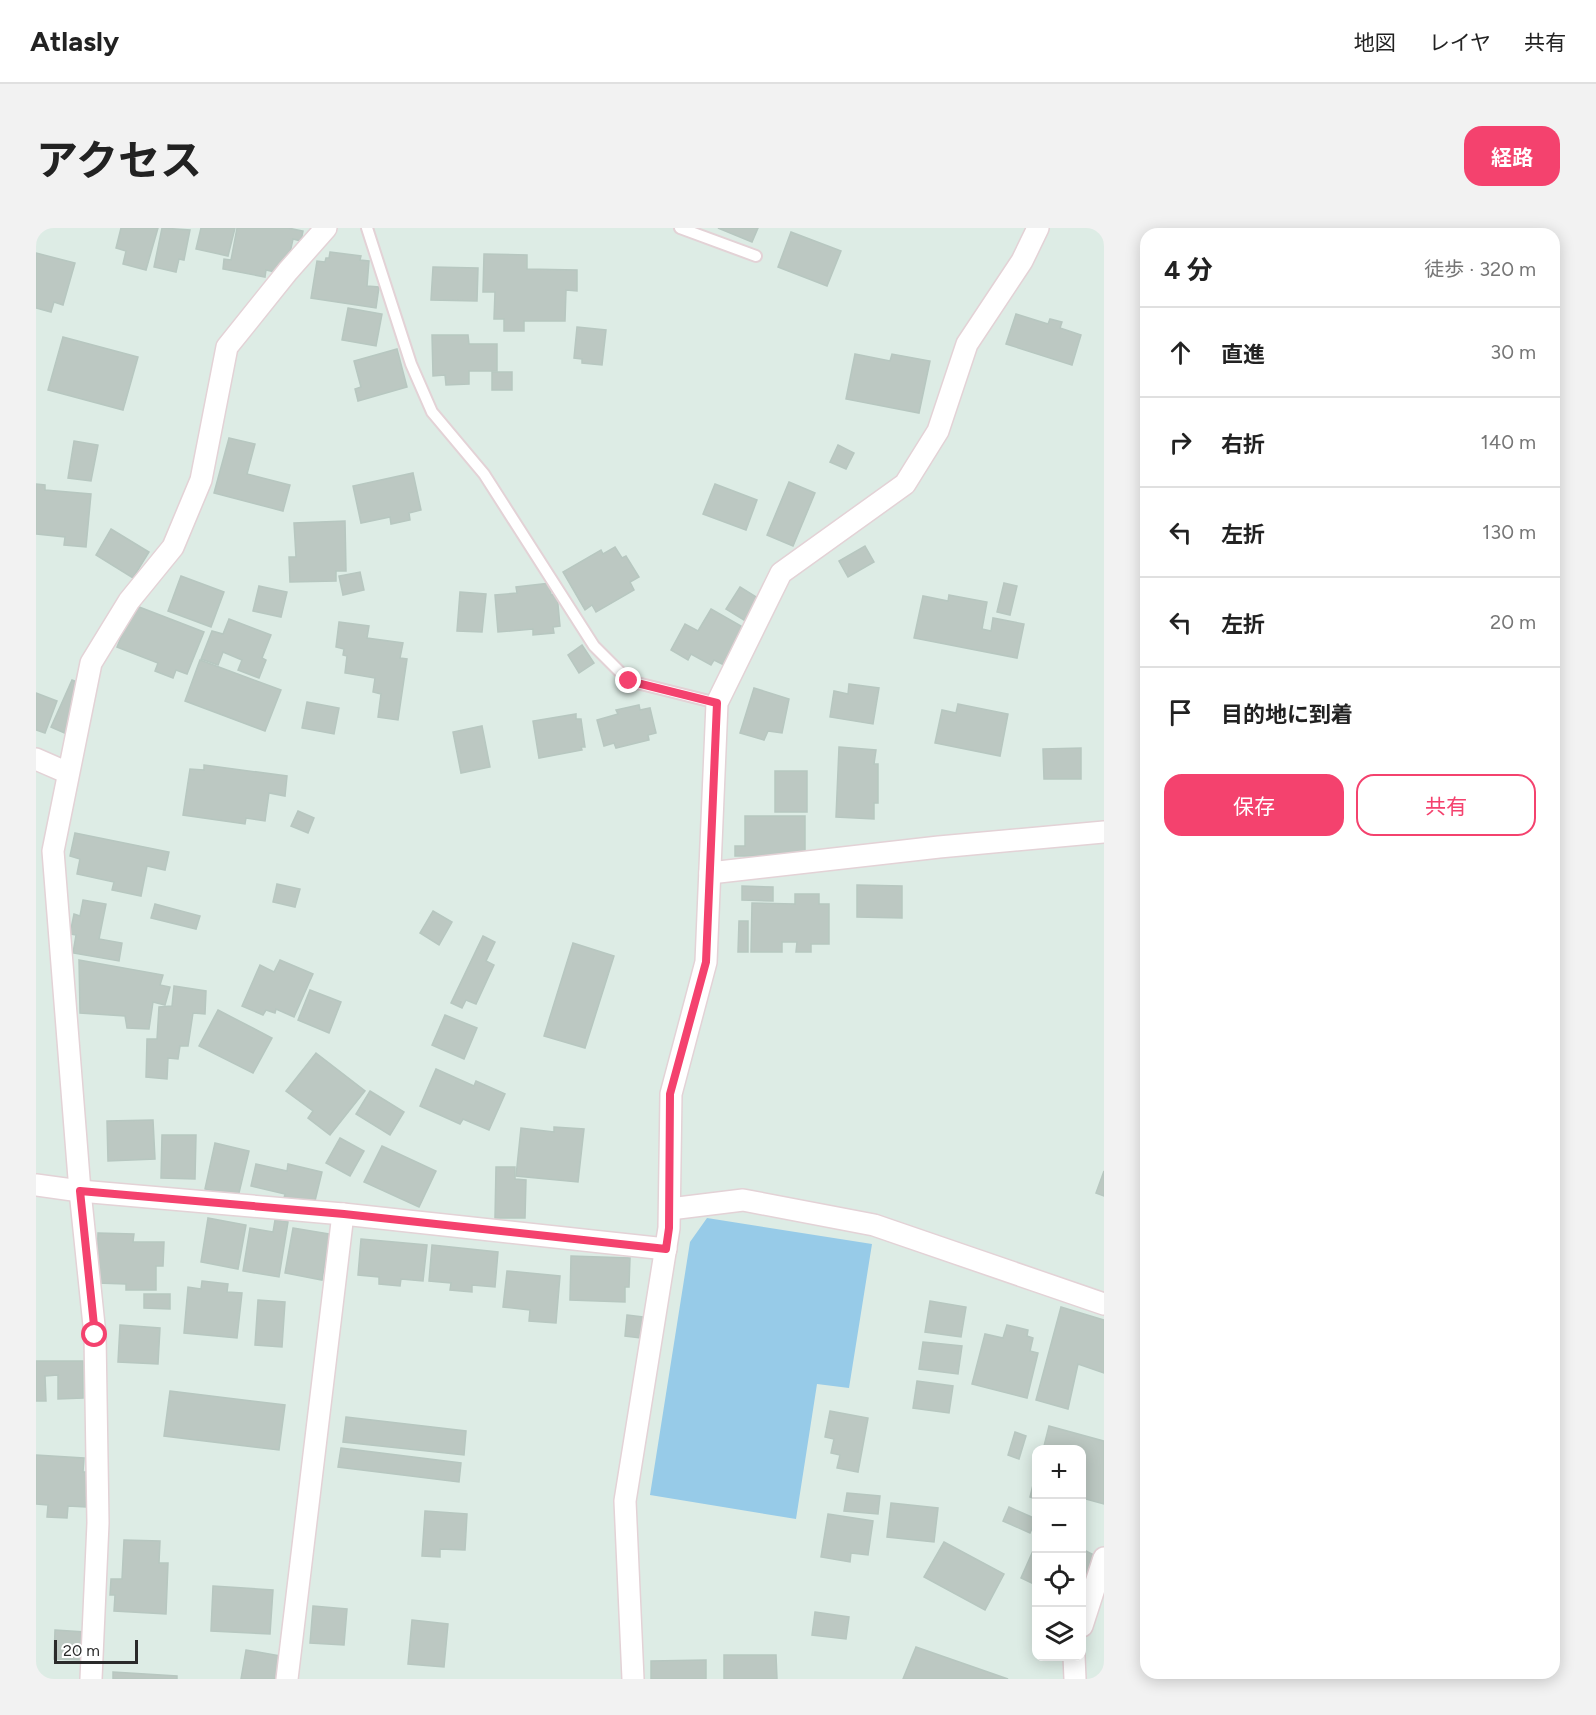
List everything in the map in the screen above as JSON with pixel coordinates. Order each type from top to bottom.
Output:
[{"type":"street","points":[[91,1679],[98,1523],[95,1335],[80,1191],[53,851],[91,663],[129,601],[173,547],[201,480],[227,347],[326,228]]},
{"type":"street","points":[[633,1679],[625,1502],[666,1249],[670,1209],[670,1094],[706,962],[717,703],[781,573],[905,484],[938,431],[968,344],[1022,261],[1038,228]]},
{"type":"street","points":[[36,759],[68,773]]},
{"type":"street","points":[[710,873],[939,847],[1104,832]]},
{"type":"street","points":[[36,1185],[80,1191],[344,1214],[666,1249]]},
{"type":"street","points":[[670,1209],[743,1200],[874,1226],[1104,1304]]},
{"type":"street","points":[[292,1679],[287,1679],[344,1214]]},
{"type":"street","points":[[1086,1614],[1104,1558]]},
{"type":"street","points":[[1074,1661],[1075,1679]]},
{"type":"lane","points":[[367,228],[411,364],[432,412],[484,474],[594,646],[629,681],[717,703]]},
{"type":"lane","points":[[680,228],[756,256]]},
{"type":"shaded area","points":[[707,1218],[872,1244],[849,1388],[817,1384],[796,1519],[650,1495],[690,1242]]},
{"type":"building","points":[[121,228],[158,228],[146,270],[123,264],[126,251],[116,248]]},
{"type":"building","points":[[162,228],[190,230],[184,260],[179,259],[176,272],[154,267]]},
{"type":"building","points":[[201,228],[235,228],[228,256],[196,249]]},
{"type":"building","points":[[237,228],[288,228],[303,231],[301,241],[293,239],[288,262],[282,261],[280,273],[266,270],[265,277],[223,269],[224,259],[231,260]]},
{"type":"building","points":[[718,228],[758,228],[752,242]]},
{"type":"building","points":[[791,232],[841,251],[827,286],[778,267]]},
{"type":"building","points":[[330,252],[361,256],[360,260],[369,261],[367,286],[379,287],[376,308],[311,298],[317,261],[325,262]]},
{"type":"building","points":[[36,253],[75,263],[63,305],[54,302],[51,312],[36,308]]},
{"type":"building","points":[[484,254],[527,255],[527,269],[577,270],[577,291],[566,290],[565,321],[524,321],[524,331],[504,331],[504,319],[494,319],[495,292],[483,292]]},
{"type":"building","points":[[433,267],[478,268],[477,301],[431,300]]},
{"type":"building","points":[[348,308],[382,314],[376,346],[342,340]]},
{"type":"building","points":[[1016,314],[1048,324],[1050,319],[1062,322],[1060,328],[1081,335],[1072,365],[1006,344]]},
{"type":"building","points":[[577,327],[606,330],[602,365],[582,363],[582,359],[574,358]]},
{"type":"building","points":[[432,335],[468,335],[469,344],[497,344],[497,371],[469,371],[469,384],[446,385],[445,375],[433,376]]},
{"type":"building","points":[[63,337],[138,357],[123,410],[48,390]]},
{"type":"building","points":[[397,349],[407,387],[358,401],[355,389],[361,387],[354,361]]},
{"type":"building","points":[[855,354],[890,361],[892,354],[930,361],[919,413],[846,399]]},
{"type":"building","points":[[492,372],[512,372],[512,390],[492,390]]},
{"type":"building","points":[[229,438],[255,444],[247,474],[290,485],[283,511],[214,493]]},
{"type":"building","points":[[74,441],[98,445],[91,481],[68,478]]},
{"type":"building","points":[[838,445],[854,453],[846,469],[830,462]]},
{"type":"building","points":[[413,473],[421,510],[409,513],[410,520],[391,524],[390,517],[361,523],[353,486]]},
{"type":"building","points":[[789,482],[815,493],[793,546],[767,535]]},
{"type":"building","points":[[36,484],[45,485],[45,490],[91,494],[86,547],[64,545],[65,537],[36,534]]},
{"type":"building","points":[[715,484],[757,500],[746,530],[703,514]]},
{"type":"building","points":[[345,521],[346,571],[336,571],[336,581],[290,582],[289,557],[296,557],[294,523]]},
{"type":"building","points":[[111,529],[149,552],[133,578],[96,555]]},
{"type":"building","points":[[865,546],[874,562],[848,577],[839,561]]},
{"type":"building","points":[[615,547],[622,558],[626,556],[639,577],[630,582],[634,590],[596,612],[592,605],[585,610],[563,572],[601,550],[603,554]]},
{"type":"building","points":[[360,572],[364,590],[343,595],[339,576]]},
{"type":"building","points":[[181,576],[224,592],[211,627],[168,611]]},
{"type":"building","points":[[550,583],[551,595],[557,594],[560,626],[553,627],[554,633],[533,635],[533,629],[498,632],[495,595],[517,593],[516,587]]},
{"type":"building","points":[[1004,583],[1017,586],[1010,615],[997,612]]},
{"type":"building","points":[[259,586],[287,592],[281,617],[253,611]]},
{"type":"building","points":[[740,587],[766,603],[752,625],[726,609]]},
{"type":"building","points":[[460,592],[486,594],[482,632],[457,631]]},
{"type":"building","points":[[949,595],[987,602],[982,629],[991,631],[993,618],[1024,624],[1017,658],[914,638],[923,596],[948,601]]},
{"type":"building","points":[[134,605],[204,632],[187,674],[176,670],[173,678],[155,671],[158,663],[117,647]]},
{"type":"building","points":[[711,609],[748,630],[726,666],[714,660],[711,665],[691,654],[688,660],[671,650],[685,624],[698,631]]},
{"type":"building","points":[[229,619],[271,635],[262,658],[266,660],[259,678],[238,670],[242,660],[223,652],[218,665],[201,659],[212,631],[223,634]]},
{"type":"building","points":[[339,622],[369,626],[367,638],[403,643],[400,658],[407,659],[398,720],[378,717],[381,694],[373,692],[375,678],[345,673],[347,656],[343,655],[344,649],[336,647]]},
{"type":"building","points":[[582,645],[594,663],[579,673],[568,655]]},
{"type":"building","points":[[200,660],[281,690],[265,731],[185,701]]},
{"type":"building","points":[[72,680],[80,683],[69,735],[51,727]]},
{"type":"building","points":[[849,684],[879,688],[873,724],[830,717],[834,691],[848,694]]},
{"type":"building","points":[[754,688],[789,699],[782,733],[768,731],[764,740],[740,733]]},
{"type":"building","points":[[36,693],[57,701],[45,733],[36,730]]},
{"type":"building","points":[[307,702],[339,708],[334,734],[302,728]]},
{"type":"building","points":[[958,704],[1008,714],[1000,756],[935,743],[942,710],[956,713]]},
{"type":"building","points":[[639,705],[640,710],[650,708],[656,733],[648,735],[649,740],[616,748],[614,743],[604,746],[597,720],[618,714],[616,710]]},
{"type":"building","points":[[576,714],[576,719],[581,719],[585,747],[581,747],[582,750],[539,758],[533,721]]},
{"type":"building","points":[[482,726],[490,767],[461,773],[453,732]]},
{"type":"building","points":[[839,747],[876,750],[874,764],[878,764],[878,803],[874,803],[874,819],[836,817]]},
{"type":"building","points":[[1081,748],[1081,779],[1044,779],[1043,749]]},
{"type":"building","points":[[204,765],[287,776],[285,796],[269,793],[265,821],[246,818],[245,824],[183,815],[190,769],[204,770]]},
{"type":"building","points":[[775,771],[807,771],[807,812],[775,812]]},
{"type":"building","points":[[298,811],[314,818],[308,833],[291,826]]},
{"type":"building","points":[[745,816],[805,816],[805,856],[756,861],[756,856],[735,856],[735,846],[745,846]]},
{"type":"building","points":[[75,833],[169,852],[165,870],[147,866],[141,896],[112,890],[114,882],[77,874],[80,859],[70,856]]},
{"type":"building","points":[[277,884],[300,889],[295,907],[273,902]]},
{"type":"building","points":[[857,885],[902,886],[902,918],[857,917]]},
{"type":"building","points":[[742,886],[773,887],[773,901],[742,900]]},
{"type":"building","points":[[795,894],[819,894],[819,904],[829,904],[829,944],[811,944],[811,952],[796,952],[797,942],[782,942],[782,952],[751,952],[752,903],[795,904]]},
{"type":"building","points":[[83,900],[106,904],[99,939],[122,943],[119,961],[73,953],[76,935],[70,934],[74,914],[80,916]]},
{"type":"building","points":[[155,904],[200,916],[196,929],[151,918]]},
{"type":"building","points":[[433,911],[452,922],[439,945],[420,933]]},
{"type":"building","points":[[739,921],[748,921],[748,952],[738,952]]},
{"type":"building","points":[[483,936],[495,942],[486,961],[494,965],[476,1004],[466,1000],[462,1008],[451,1003]]},
{"type":"building","points":[[573,943],[614,956],[585,1048],[544,1036]]},
{"type":"building","points":[[79,960],[163,975],[160,985],[170,987],[165,1005],[153,1002],[149,1029],[127,1028],[125,1016],[80,1013]]},
{"type":"building","points":[[280,960],[313,974],[294,1017],[276,1009],[275,1013],[266,1010],[263,1015],[242,1006],[260,965],[274,972]]},
{"type":"building","points":[[174,986],[206,991],[205,1014],[193,1013],[188,1046],[180,1046],[178,1059],[168,1058],[167,1079],[146,1077],[147,1039],[157,1039],[159,1007],[172,1006]]},
{"type":"building","points":[[310,990],[341,1002],[329,1033],[298,1020]]},
{"type":"building","points":[[218,1010],[272,1038],[253,1073],[199,1046]]},
{"type":"building","points":[[445,1015],[477,1028],[464,1059],[432,1045]]},
{"type":"building","points":[[316,1053],[365,1091],[330,1135],[308,1118],[313,1111],[286,1091]]},
{"type":"building","points":[[436,1069],[474,1086],[476,1081],[505,1094],[489,1130],[463,1119],[460,1124],[420,1106]]},
{"type":"building","points":[[370,1091],[404,1112],[390,1135],[356,1114]]},
{"type":"building","points":[[153,1120],[155,1159],[108,1161],[107,1121]]},
{"type":"building","points":[[554,1127],[584,1129],[578,1182],[516,1176],[521,1128],[554,1132]]},
{"type":"building","points":[[162,1135],[196,1135],[195,1179],[161,1178]]},
{"type":"building","points":[[340,1138],[364,1151],[350,1176],[326,1163]]},
{"type":"building","points":[[215,1143],[249,1151],[238,1197],[205,1189]]},
{"type":"building","points":[[382,1146],[436,1171],[419,1207],[364,1182]]},
{"type":"building","points":[[256,1164],[287,1171],[288,1164],[322,1172],[314,1205],[284,1198],[285,1194],[251,1186]]},
{"type":"building","points":[[496,1167],[515,1167],[515,1179],[526,1180],[525,1218],[495,1218]]},
{"type":"building","points":[[1104,1171],[1104,1196],[1096,1193]]},
{"type":"building","points":[[208,1218],[246,1225],[238,1269],[201,1262]]},
{"type":"building","points":[[275,1220],[288,1222],[279,1277],[243,1271],[250,1228],[273,1232]]},
{"type":"building","points":[[293,1228],[330,1234],[322,1280],[285,1273]]},
{"type":"building","points":[[98,1233],[134,1234],[133,1242],[164,1242],[163,1266],[156,1266],[156,1290],[126,1290],[126,1284],[97,1283]]},
{"type":"building","points":[[361,1239],[427,1245],[423,1281],[401,1279],[400,1286],[379,1284],[379,1277],[358,1275]]},
{"type":"building","points":[[432,1245],[498,1252],[495,1287],[472,1285],[472,1292],[450,1290],[451,1283],[429,1281]]},
{"type":"building","points":[[571,1256],[630,1258],[629,1287],[625,1287],[625,1302],[570,1300]]},
{"type":"building","points":[[507,1271],[560,1276],[556,1323],[529,1321],[530,1310],[503,1307]]},
{"type":"building","points":[[202,1281],[228,1284],[227,1292],[242,1293],[237,1338],[184,1333],[188,1287],[201,1289]]},
{"type":"building","points":[[144,1294],[170,1294],[170,1309],[144,1308]]},
{"type":"building","points":[[258,1300],[285,1302],[282,1347],[255,1345]]},
{"type":"building","points":[[930,1301],[966,1307],[961,1337],[925,1332]]},
{"type":"building","points":[[1061,1307],[1104,1320],[1104,1373],[1078,1364],[1068,1409],[1036,1400]]},
{"type":"building","points":[[627,1315],[651,1318],[649,1339],[625,1336]]},
{"type":"building","points":[[120,1325],[160,1328],[158,1364],[118,1362]]},
{"type":"building","points":[[1007,1325],[1028,1330],[1027,1336],[1033,1338],[1030,1351],[1038,1353],[1027,1398],[972,1384],[985,1334],[1003,1338]]},
{"type":"building","points":[[923,1342],[962,1346],[958,1374],[919,1369]]},
{"type":"building","points":[[36,1361],[83,1361],[83,1398],[58,1399],[58,1375],[45,1376],[46,1401],[36,1401]]},
{"type":"building","points":[[917,1381],[953,1386],[949,1413],[913,1408]]},
{"type":"building","points":[[170,1391],[285,1405],[279,1450],[164,1436]]},
{"type":"building","points":[[830,1411],[868,1418],[858,1472],[837,1468],[840,1455],[831,1453],[834,1439],[825,1437]]},
{"type":"building","points":[[346,1417],[466,1431],[464,1455],[343,1442]]},
{"type":"building","points":[[1049,1426],[1104,1441],[1104,1504],[1086,1499],[1086,1445],[1044,1445]]},
{"type":"building","points":[[1015,1432],[1026,1436],[1019,1459],[1008,1455]]},
{"type":"building","points":[[341,1448],[461,1463],[459,1482],[338,1467]]},
{"type":"building","points":[[36,1455],[84,1458],[83,1472],[88,1472],[86,1507],[68,1506],[67,1518],[47,1517],[48,1505],[36,1504]]},
{"type":"building","points":[[847,1493],[880,1496],[878,1514],[844,1511]]},
{"type":"building","points":[[891,1503],[938,1508],[934,1542],[887,1537]]},
{"type":"building","points":[[1009,1507],[1032,1517],[1032,1528],[1030,1533],[1003,1521]]},
{"type":"building","points":[[425,1511],[467,1514],[465,1550],[440,1549],[440,1557],[422,1556]]},
{"type":"building","points":[[828,1514],[873,1521],[868,1555],[851,1553],[850,1562],[821,1557]]},
{"type":"building","points":[[124,1540],[160,1541],[159,1563],[168,1563],[166,1614],[114,1611],[115,1595],[110,1595],[111,1579],[122,1579]]},
{"type":"building","points":[[944,1542],[1004,1574],[985,1610],[924,1577]]},
{"type":"building","points":[[1086,1551],[1096,1556],[1086,1578]]},
{"type":"building","points":[[1032,1553],[1032,1583],[1021,1578]]},
{"type":"building","points":[[213,1586],[273,1590],[270,1634],[211,1631]]},
{"type":"building","points":[[313,1606],[347,1609],[344,1645],[310,1643]]},
{"type":"building","points":[[815,1612],[849,1617],[846,1639],[812,1635]]},
{"type":"building","points":[[412,1620],[448,1624],[444,1667],[408,1664]]},
{"type":"building","points":[[55,1630],[85,1632],[84,1660],[54,1659]]},
{"type":"building","points":[[916,1647],[1008,1679],[903,1679]]},
{"type":"building","points":[[246,1650],[281,1656],[277,1679],[241,1679]]},
{"type":"building","points":[[724,1655],[776,1655],[777,1679],[724,1679]]},
{"type":"building","points":[[706,1660],[706,1679],[651,1679],[651,1661]]},
{"type":"building","points":[[113,1672],[177,1676],[177,1679],[113,1679]]},
{"type":"route","points":[[95,1335],[80,1191],[344,1214],[666,1249],[669,1228],[670,1094],[706,962],[717,703],[629,681]]}]
